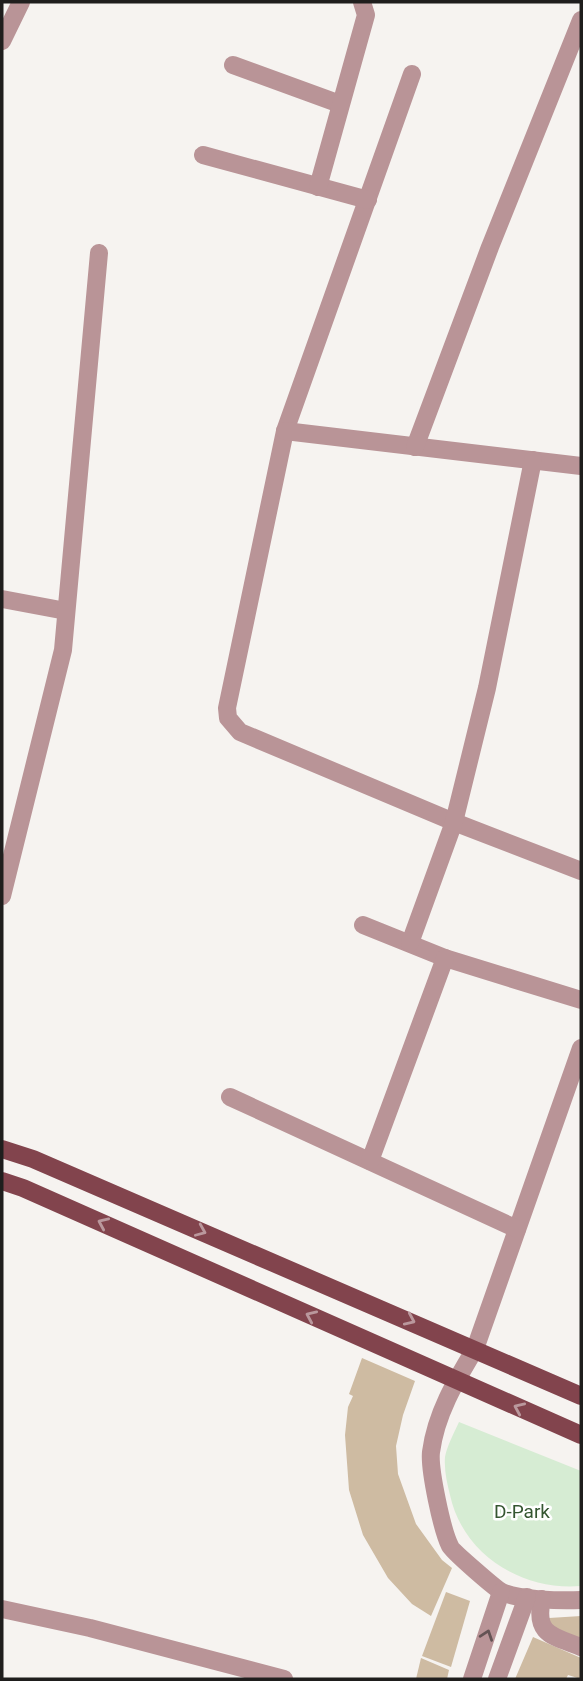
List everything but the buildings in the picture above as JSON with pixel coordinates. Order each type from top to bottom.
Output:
[{"type":"main road","points":[[2,1149],[33,1159],[581,1396]]},
{"type":"main road","points":[[2,1181],[581,1436]]},
{"type":"street","points":[[2,41],[21,2]]},
{"type":"street","points":[[318,187],[366,15],[362,2]]},
{"type":"street","points":[[415,447],[490,247],[581,20]]},
{"type":"street","points":[[233,65],[341,104]]},
{"type":"street","points":[[412,74],[285,431],[227,708],[228,718],[240,732],[454,822],[581,871]]},
{"type":"street","points":[[203,155],[368,200]]},
{"type":"street","points":[[2,896],[62,650],[99,253]]},
{"type":"street","points":[[285,431],[533,460],[580,461]]},
{"type":"street","points":[[410,943],[454,822],[487,688],[533,460]]},
{"type":"street","points":[[2,599],[66,611]]},
{"type":"street","points":[[363,925],[445,958],[581,1000]]},
{"type":"street","points":[[370,1161],[445,958]]},
{"type":"street","points":[[581,1048],[575,1085],[517,1229],[475,1349],[456,1380],[439,1417],[431,1455],[437,1500],[450,1548],[501,1592],[535,1598],[581,1600]]},
{"type":"street","points":[[230,1097],[517,1229]]},
{"type":"street","points":[[472,1679],[501,1592]]},
{"type":"street","points":[[535,1598],[542,1627],[549,1634],[581,1647]]},
{"type":"street","points":[[497,1679],[535,1598]]},
{"type":"street","points":[[2,1609],[90,1628],[284,1679]]},
{"type":"green space","name":"D-Park","points":[[459,1422],[581,1471],[581,1586],[559,1586],[517,1575],[498,1565],[468,1535],[457,1516],[445,1467],[447,1448]]}]
